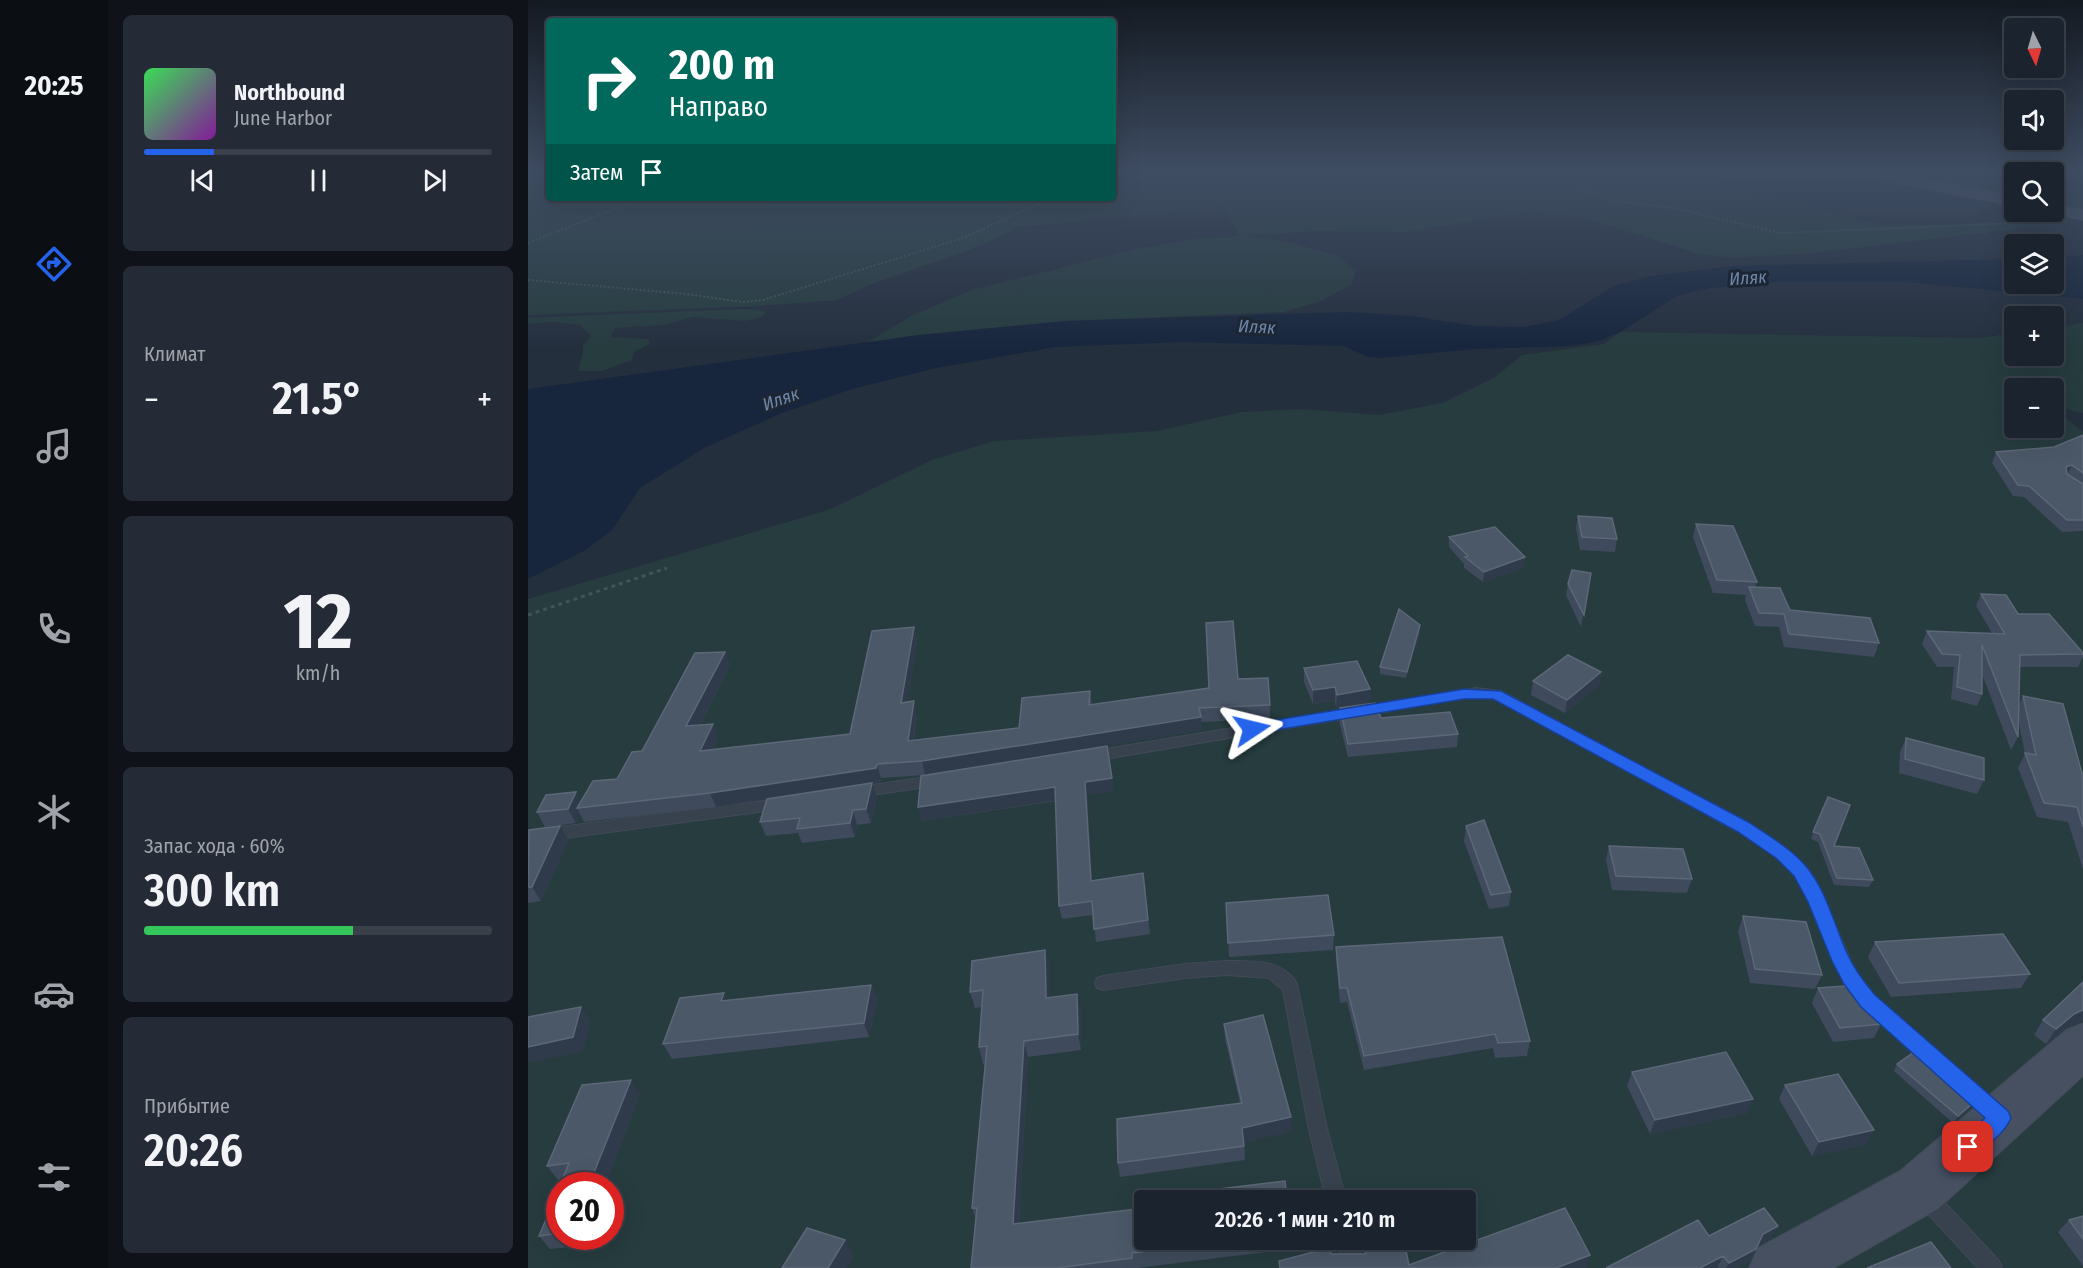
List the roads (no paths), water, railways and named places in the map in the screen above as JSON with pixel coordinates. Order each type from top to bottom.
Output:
[{"type":"street","points":[[1778,1268],[1919,1190],[2083,1045]]},
{"type":"lane","points":[[1081,758],[1476,692],[1496,694],[1744,828],[1782,853],[1800,871],[1817,902],[1850,979],[1868,1001],[2000,1118]]},
{"type":"lane","points":[[841,795],[944,779]]},
{"type":"lane","points":[[528,837],[796,802]]},
{"type":"lane","points":[[1103,984],[1219,969],[1268,970],[1286,978],[1291,988],[1317,1125],[1333,1190]]},
{"type":"lane","points":[[1919,1190],[1992,1268]]},
{"type":"lane","points":[[1349,1250],[1354,1268]]},
{"type":"water","points":[[2083,255],[2083,299],[2032,294],[2064,294],[2064,256]]},
{"type":"water","name":"Иляк","points":[[2004,259],[2004,291],[1908,282],[1775,282],[1711,288],[1679,295],[1620,332],[1599,341],[1571,346],[1473,349],[1381,358],[1368,357],[1343,346],[1183,342],[1055,347],[936,368],[852,389],[782,413],[704,448],[640,488],[612,530],[584,551],[528,579],[528,389],[919,335],[1066,321],[1347,312],[1412,316],[1474,326],[1524,327],[1559,320],[1614,286],[1650,276],[1734,266]]}]
